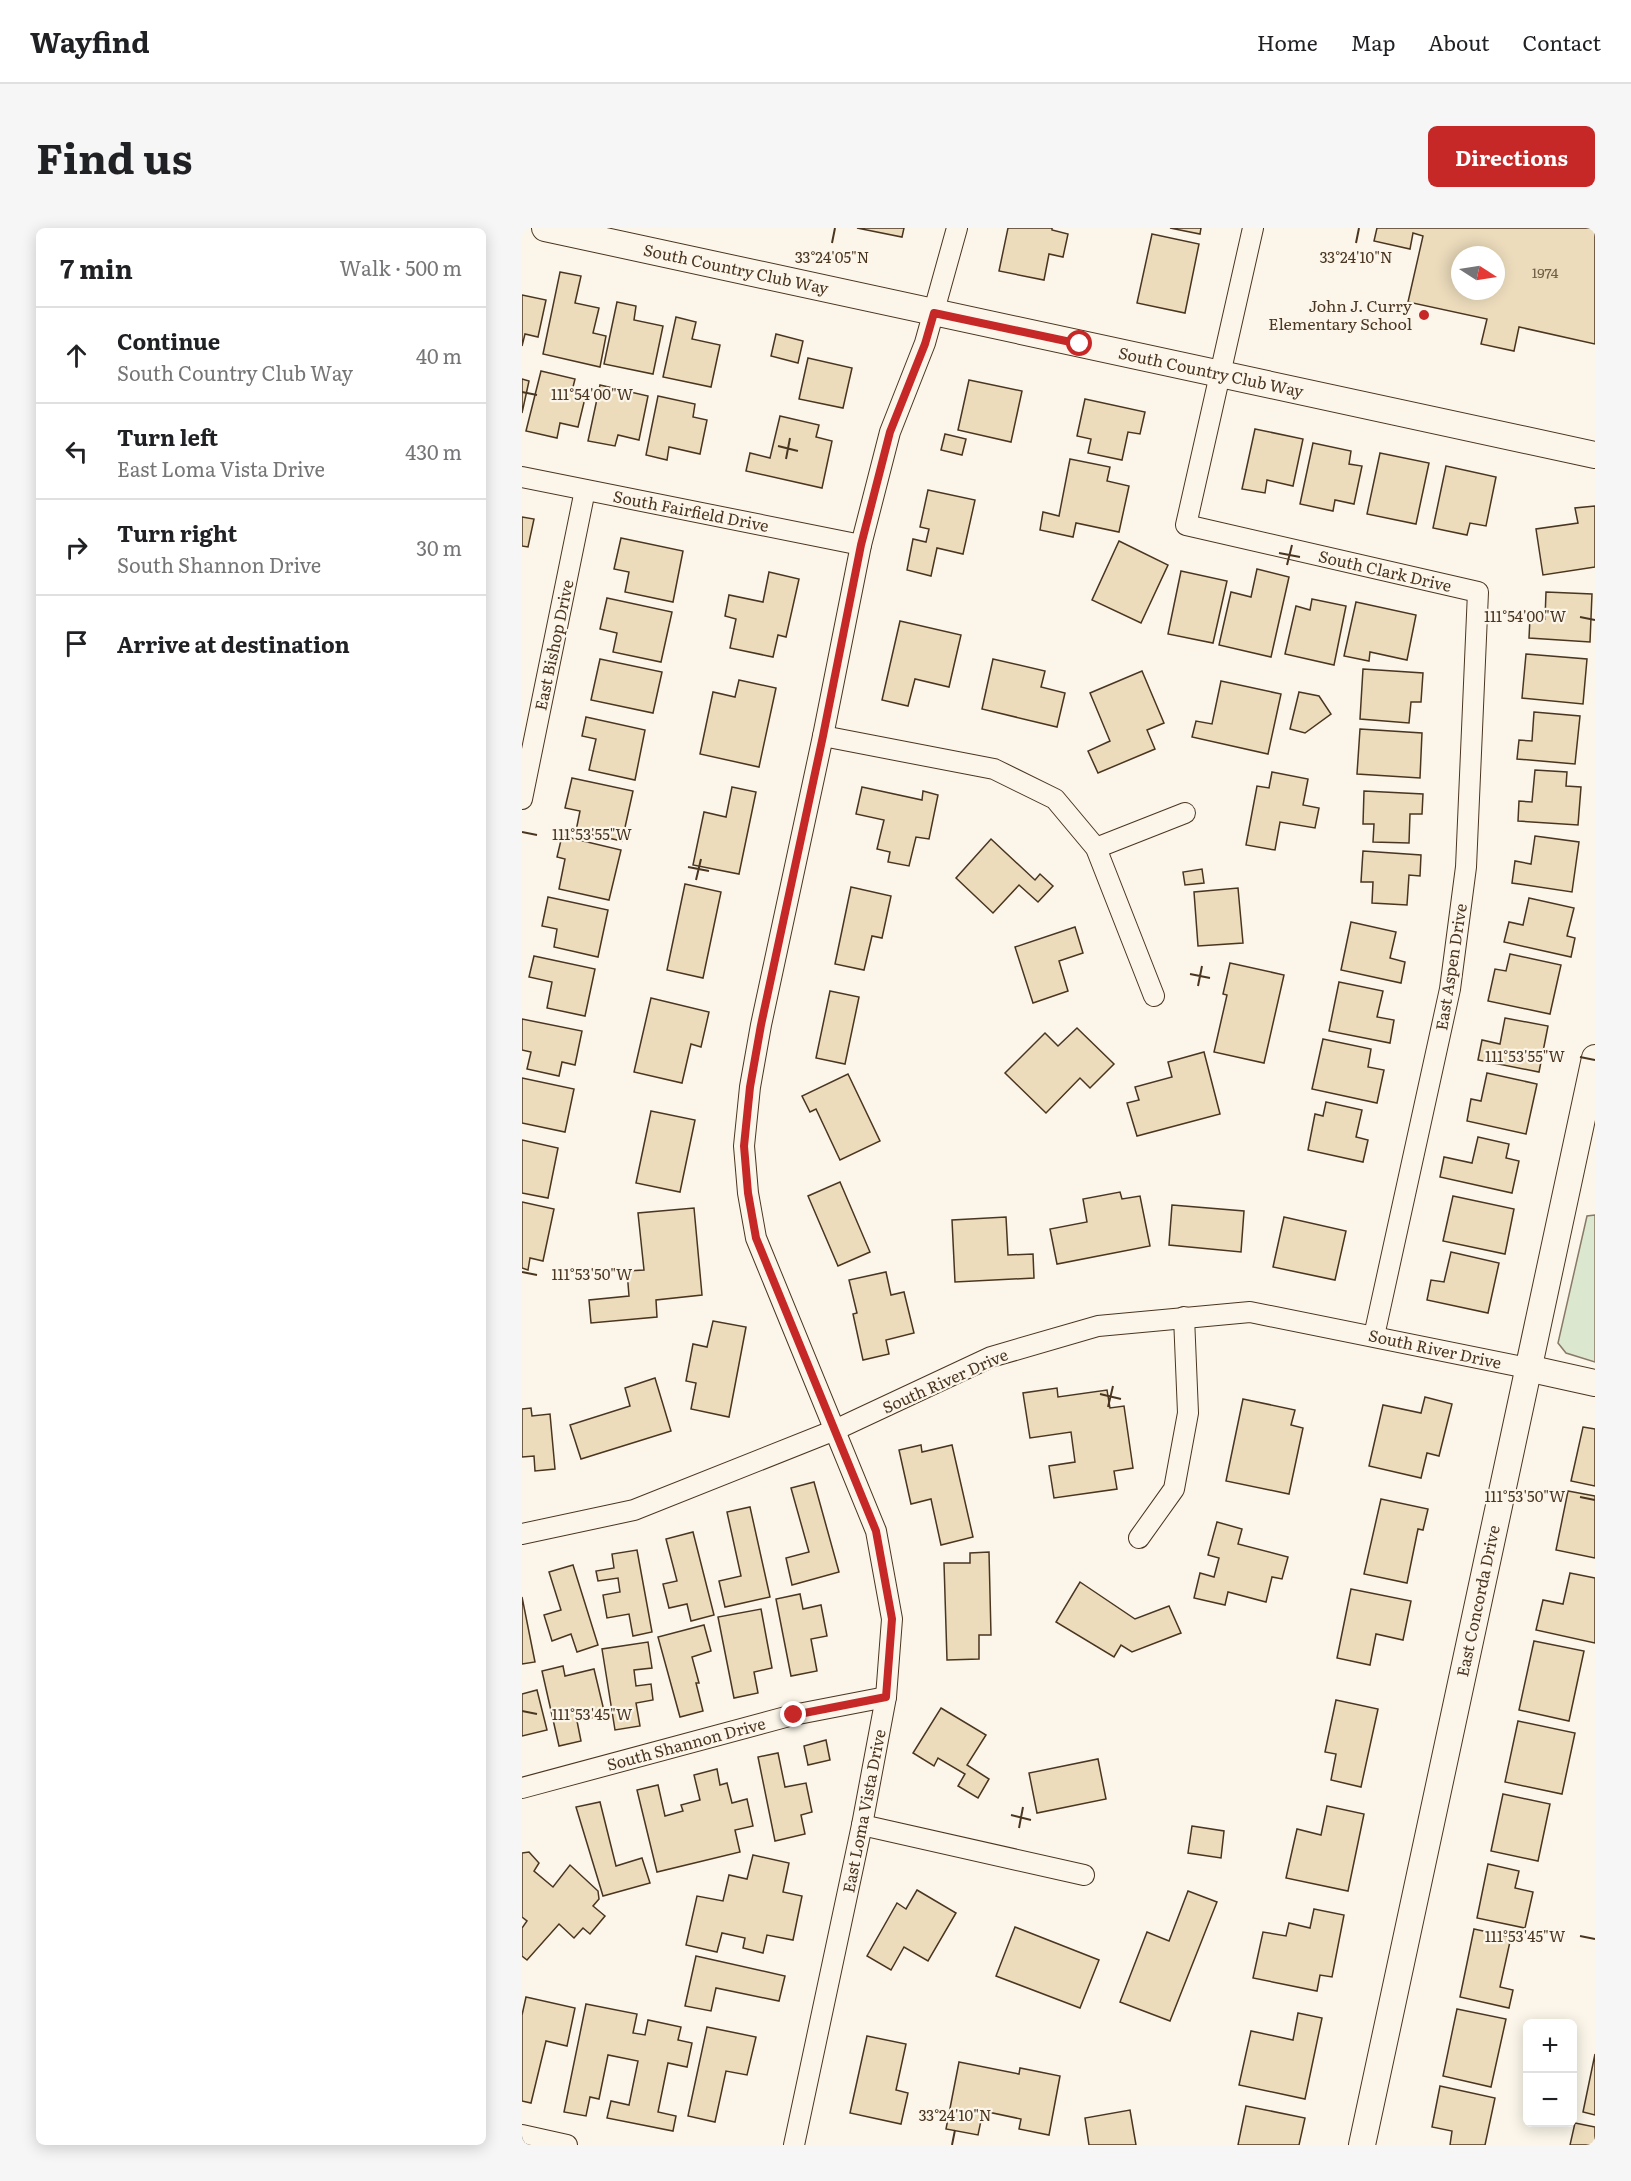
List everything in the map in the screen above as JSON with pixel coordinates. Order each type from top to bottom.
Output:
[{"type":"street","name":"South Country Club Way","points":[[545,228],[1595,456]]},
{"type":"street","name":"East Loma Vista Drive","points":[[794,2145],[862,1824],[886,1697],[892,1619],[876,1531],[756,1238],[748,1193],[744,1146],[750,1087],[761,1025],[861,545],[890,432],[925,344],[957,228]]},
{"type":"street","points":[[1222,374],[1253,228]]},
{"type":"street","name":"South Clark Drive","points":[[1222,374],[1186,525],[1478,592]]},
{"type":"street","name":"South Fairfield Drive","points":[[522,477],[861,545]]},
{"type":"street","name":"East Bishop Drive","points":[[522,799],[585,490]]},
{"type":"street","name":"East Aspen Drive","points":[[1374,1336],[1450,989],[1466,867],[1478,592]]},
{"type":"street","points":[[823,736],[994,770],[1055,799],[1096,848],[1154,996]]},
{"type":"street","points":[[1096,848],[1185,813]]},
{"type":"street","name":"East Concorda Drive","points":[[1362,2145],[1595,1058]]},
{"type":"street","name":"South River Drive","points":[[522,1534],[634,1510],[835,1430],[991,1357],[1098,1326],[1250,1312],[1595,1383]]},
{"type":"street","points":[[1139,1538],[1174,1489],[1188,1413],[1184,1317]]},
{"type":"street","name":"South Shannon Drive","points":[[522,1788],[794,1715],[886,1697]]},
{"type":"street","points":[[862,1824],[1084,1875]]},
{"type":"street","points":[[522,2135],[567,2145]]},
{"type":"green space","points":[[1595,1215],[1595,1362],[1566,1353],[1558,1343],[1587,1216]]},
{"type":"building","points":[[857,228],[904,228],[902,237]]},
{"type":"building","points":[[1008,228],[1052,228],[1052,230],[1068,234],[1063,257],[1049,254],[1044,280],[999,271]]},
{"type":"building","points":[[1170,228],[1201,228],[1200,234]]},
{"type":"building","points":[[1377,228],[1595,228],[1595,344],[1519,327],[1514,351],[1481,344],[1487,319],[1408,302],[1423,236],[1413,233],[1410,249],[1374,241]]},
{"type":"building","points":[[1152,234],[1199,244],[1185,313],[1137,303]]},
{"type":"building","points":[[560,272],[581,276],[575,303],[599,308],[593,333],[606,336],[600,367],[543,354]]},
{"type":"building","points":[[522,295],[546,300],[538,337],[525,334],[522,346]]},
{"type":"building","points":[[617,302],[636,306],[634,320],[663,326],[653,374],[604,364]]},
{"type":"building","points":[[676,317],[696,322],[692,339],[720,345],[711,387],[663,377]]},
{"type":"building","points":[[776,334],[803,341],[798,363],[771,356]]},
{"type":"building","points":[[808,358],[852,368],[843,408],[799,399]]},
{"type":"building","points":[[541,371],[575,379],[572,391],[586,394],[578,427],[560,423],[557,438],[526,431]]},
{"type":"building","points":[[522,379],[529,381],[522,413]]},
{"type":"building","points":[[969,380],[1022,391],[1011,442],[958,430]]},
{"type":"building","points":[[600,385],[648,396],[639,440],[618,435],[615,446],[588,441]]},
{"type":"building","points":[[658,396],[695,404],[693,417],[707,420],[700,454],[669,447],[667,460],[646,455]]},
{"type":"building","points":[[1085,399],[1145,412],[1140,434],[1128,432],[1122,460],[1088,453],[1091,439],[1077,436]]},
{"type":"building","points":[[780,416],[819,425],[816,437],[832,441],[822,488],[746,471],[750,453],[770,458]]},
{"type":"building","points":[[1255,429],[1303,439],[1293,486],[1267,480],[1265,493],[1242,489]]},
{"type":"building","points":[[945,434],[966,439],[962,455],[941,450]]},
{"type":"building","points":[[1313,443],[1351,451],[1349,464],[1362,466],[1354,504],[1335,500],[1333,511],[1300,504]]},
{"type":"building","points":[[1380,453],[1429,463],[1416,524],[1367,514]]},
{"type":"building","points":[[1070,459],[1110,467],[1107,481],[1129,486],[1119,532],[1076,523],[1073,537],[1040,530],[1043,512],[1059,516]]},
{"type":"building","points":[[1446,466],[1496,477],[1486,526],[1470,523],[1467,535],[1433,528]]},
{"type":"building","points":[[928,490],[975,500],[963,554],[937,548],[931,576],[907,570],[913,539],[926,542],[929,529],[920,527]]},
{"type":"building","points":[[1595,506],[1595,567],[1543,575],[1536,529],[1578,523],[1575,508]]},
{"type":"building","points":[[522,517],[534,519],[528,547],[522,546]]},
{"type":"building","points":[[621,538],[683,551],[673,602],[625,592],[629,572],[614,569]]},
{"type":"building","points":[[1119,541],[1168,565],[1141,623],[1092,600]]},
{"type":"building","points":[[1257,569],[1289,577],[1271,657],[1219,645],[1231,592],[1251,597]]},
{"type":"building","points":[[1181,571],[1227,581],[1213,643],[1168,634]]},
{"type":"building","points":[[769,572],[799,579],[786,637],[778,635],[773,657],[730,648],[736,619],[725,616],[729,595],[763,602]]},
{"type":"building","points":[[1546,592],[1592,594],[1590,642],[1529,638],[1530,618],[1545,619]]},
{"type":"building","points":[[607,598],[672,612],[661,662],[613,652],[617,633],[600,629]]},
{"type":"building","points":[[1312,599],[1346,606],[1334,665],[1285,654],[1296,606],[1310,610]]},
{"type":"building","points":[[1356,602],[1416,615],[1407,660],[1370,652],[1369,661],[1344,656]]},
{"type":"building","points":[[900,621],[961,635],[949,687],[915,679],[908,706],[882,700]]},
{"type":"building","points":[[1526,654],[1587,659],[1583,704],[1522,698]]},
{"type":"building","points":[[600,659],[662,672],[653,713],[591,700]]},
{"type":"building","points":[[993,659],[1045,671],[1041,687],[1065,693],[1057,727],[982,709]]},
{"type":"building","points":[[1363,669],[1423,673],[1421,702],[1411,702],[1409,723],[1360,719]]},
{"type":"building","points":[[1142,671],[1164,723],[1147,730],[1155,749],[1098,773],[1088,751],[1110,741],[1090,693]]},
{"type":"building","points":[[739,680],[776,688],[759,767],[700,754],[713,692],[735,697]]},
{"type":"building","points":[[1221,681],[1281,694],[1268,754],[1192,737],[1196,721],[1212,724]]},
{"type":"building","points":[[1299,692],[1319,696],[1331,714],[1305,733],[1290,729]]},
{"type":"building","points":[[1534,712],[1580,716],[1575,764],[1517,759],[1519,740],[1532,741]]},
{"type":"building","points":[[586,717],[645,730],[635,780],[589,770],[596,739],[582,736]]},
{"type":"building","points":[[1360,729],[1422,733],[1420,778],[1357,774]]},
{"type":"building","points":[[1535,770],[1567,772],[1566,786],[1581,787],[1578,825],[1518,821],[1519,801],[1532,802]]},
{"type":"building","points":[[1272,772],[1308,779],[1303,805],[1319,808],[1315,828],[1280,822],[1275,850],[1246,845],[1257,786],[1269,788]]},
{"type":"building","points":[[572,778],[633,791],[622,841],[576,831],[580,811],[565,808]]},
{"type":"building","points":[[732,787],[756,792],[739,874],[693,865],[704,812],[726,817]]},
{"type":"building","points":[[862,787],[922,800],[923,791],[938,795],[929,839],[916,837],[909,866],[888,862],[890,852],[877,849],[884,820],[856,814]]},
{"type":"building","points":[[1364,791],[1423,794],[1422,814],[1410,814],[1409,843],[1373,842],[1374,824],[1363,824]]},
{"type":"building","points":[[562,836],[621,850],[609,900],[559,889],[565,859],[557,857]]},
{"type":"building","points":[[1535,836],[1579,842],[1572,892],[1512,883],[1515,861],[1531,864]]},
{"type":"building","points":[[991,839],[1035,880],[1040,874],[1053,886],[1038,902],[1019,885],[993,913],[956,878]]},
{"type":"building","points":[[1363,851],[1421,855],[1420,876],[1409,875],[1407,905],[1372,903],[1373,882],[1361,882]]},
{"type":"building","points":[[1202,869],[1204,883],[1185,885],[1183,872]]},
{"type":"building","points":[[685,884],[721,892],[703,978],[667,970]]},
{"type":"building","points":[[851,887],[891,896],[882,938],[872,936],[864,970],[835,964]]},
{"type":"building","points":[[1238,888],[1243,943],[1198,946],[1194,892]]},
{"type":"building","points":[[548,897],[608,910],[598,957],[554,947],[557,929],[542,926]]},
{"type":"building","points":[[1529,898],[1574,908],[1567,936],[1575,938],[1571,957],[1504,942],[1509,922],[1523,925]]},
{"type":"building","points":[[1351,922],[1396,932],[1390,958],[1405,962],[1401,983],[1341,970]]},
{"type":"building","points":[[1075,927],[1083,953],[1059,961],[1068,991],[1033,1003],[1015,947]]},
{"type":"building","points":[[1510,954],[1561,965],[1550,1014],[1488,1001],[1495,969],[1506,971]]},
{"type":"building","points":[[534,956],[595,969],[585,1016],[547,1008],[552,982],[529,977]]},
{"type":"building","points":[[1230,963],[1284,975],[1264,1063],[1214,1052],[1227,995],[1223,994]]},
{"type":"building","points":[[1339,982],[1383,991],[1377,1017],[1394,1020],[1390,1043],[1329,1031]]},
{"type":"building","points":[[830,991],[859,997],[845,1064],[816,1058]]},
{"type":"building","points":[[651,998],[709,1012],[701,1047],[691,1044],[682,1083],[634,1072]]},
{"type":"building","points":[[1505,1018],[1548,1026],[1539,1072],[1478,1060],[1482,1040],[1500,1044]]},
{"type":"building","points":[[522,1019],[582,1031],[575,1065],[562,1062],[559,1076],[527,1069],[531,1052],[522,1050]]},
{"type":"building","points":[[1077,1028],[1114,1064],[1090,1088],[1080,1078],[1046,1113],[1005,1073],[1045,1033],[1058,1046]]},
{"type":"building","points":[[1323,1039],[1371,1049],[1368,1067],[1384,1070],[1377,1103],[1312,1089]]},
{"type":"building","points":[[1204,1052],[1220,1114],[1137,1136],[1127,1103],[1139,1100],[1135,1087],[1172,1077],[1168,1062]]},
{"type":"building","points":[[1487,1073],[1537,1084],[1526,1134],[1467,1121],[1471,1099],[1481,1101]]},
{"type":"building","points":[[848,1074],[880,1141],[840,1160],[816,1109],[810,1112],[802,1096]]},
{"type":"building","points":[[522,1078],[574,1089],[565,1132],[522,1123]]},
{"type":"building","points":[[1326,1102],[1362,1110],[1356,1137],[1368,1140],[1363,1162],[1308,1150],[1315,1114],[1323,1116]]},
{"type":"building","points":[[651,1111],[695,1120],[680,1192],[636,1183]]},
{"type":"building","points":[[1478,1137],[1509,1144],[1506,1158],[1519,1161],[1512,1193],[1440,1177],[1444,1157],[1472,1163]]},
{"type":"building","points":[[522,1140],[558,1148],[548,1198],[522,1193]]},
{"type":"building","points":[[840,1182],[870,1252],[838,1266],[808,1196]]},
{"type":"building","points":[[1120,1192],[1122,1199],[1140,1196],[1150,1246],[1057,1264],[1050,1229],[1087,1222],[1083,1199]]},
{"type":"building","points":[[1453,1196],[1514,1209],[1505,1254],[1443,1241]]},
{"type":"building","points":[[522,1202],[554,1209],[543,1261],[530,1258],[528,1270],[522,1268]]},
{"type":"building","points":[[1172,1205],[1244,1211],[1241,1252],[1169,1245]]},
{"type":"building","points":[[694,1208],[702,1295],[656,1300],[657,1317],[591,1323],[589,1300],[629,1296],[627,1271],[644,1270],[638,1213]]},
{"type":"building","points":[[1006,1217],[1008,1255],[1033,1254],[1034,1278],[955,1282],[952,1220]]},
{"type":"building","points":[[1284,1217],[1346,1231],[1335,1280],[1273,1267]]},
{"type":"building","points":[[1451,1252],[1499,1263],[1488,1313],[1427,1300],[1431,1280],[1444,1282]]},
{"type":"building","points":[[886,1272],[891,1295],[904,1292],[914,1333],[886,1340],[889,1354],[863,1360],[853,1314],[857,1313],[849,1280]]},
{"type":"building","points":[[713,1321],[746,1327],[729,1417],[691,1409],[696,1383],[686,1381],[693,1344],[707,1347]]},
{"type":"building","points":[[655,1378],[671,1431],[581,1459],[570,1425],[630,1406],[625,1388]]},
{"type":"building","points":[[1057,1388],[1058,1397],[1107,1390],[1110,1408],[1124,1406],[1133,1468],[1114,1471],[1117,1489],[1054,1498],[1049,1466],[1075,1462],[1071,1432],[1030,1438],[1023,1393]]},
{"type":"building","points":[[1425,1397],[1452,1404],[1439,1456],[1427,1453],[1421,1478],[1369,1466],[1383,1405],[1421,1413]]},
{"type":"building","points":[[1243,1399],[1295,1410],[1291,1425],[1303,1428],[1289,1494],[1226,1481]]},
{"type":"building","points":[[531,1408],[532,1416],[550,1414],[555,1469],[535,1471],[534,1456],[522,1457],[522,1409]]},
{"type":"building","points":[[1583,1427],[1595,1429],[1595,1486],[1571,1481]]},
{"type":"building","points":[[921,1445],[922,1452],[952,1445],[973,1537],[941,1545],[931,1499],[911,1504],[899,1450]]},
{"type":"building","points":[[814,1482],[839,1572],[792,1585],[786,1558],[809,1552],[791,1488]]},
{"type":"building","points":[[1568,1491],[1595,1496],[1595,1558],[1556,1550]]},
{"type":"building","points":[[1381,1499],[1428,1509],[1423,1530],[1418,1529],[1407,1583],[1364,1574]]},
{"type":"building","points":[[750,1507],[770,1597],[725,1607],[719,1581],[741,1576],[727,1512]]},
{"type":"building","points":[[1217,1522],[1242,1529],[1238,1544],[1288,1557],[1282,1579],[1272,1577],[1266,1602],[1228,1592],[1225,1605],[1194,1598],[1200,1573],[1214,1577],[1219,1558],[1208,1555]]},
{"type":"building","points":[[693,1532],[714,1615],[691,1621],[687,1604],[669,1608],[663,1584],[677,1581],[666,1539]]},
{"type":"building","points":[[637,1550],[652,1632],[633,1636],[629,1614],[607,1618],[603,1595],[620,1592],[618,1578],[598,1581],[596,1571],[614,1568],[612,1554]]},
{"type":"building","points":[[989,1552],[991,1635],[979,1635],[979,1659],[947,1660],[944,1563],[970,1563],[970,1553]]},
{"type":"building","points":[[573,1565],[598,1645],[577,1652],[571,1634],[552,1641],[544,1615],[561,1610],[549,1572]]},
{"type":"building","points":[[1570,1573],[1595,1578],[1595,1643],[1536,1630],[1543,1600],[1563,1604]]},
{"type":"building","points":[[1080,1582],[1135,1619],[1169,1606],[1181,1633],[1132,1652],[1121,1645],[1114,1657],[1056,1622]]},
{"type":"building","points":[[1351,1589],[1411,1601],[1403,1640],[1376,1634],[1370,1665],[1337,1658]]},
{"type":"building","points":[[800,1594],[803,1609],[821,1605],[827,1636],[811,1639],[817,1671],[791,1676],[776,1599]]},
{"type":"building","points":[[522,1597],[535,1662],[522,1664]]},
{"type":"building","points":[[761,1609],[772,1668],[754,1672],[758,1693],[734,1698],[718,1617]]},
{"type":"building","points":[[704,1625],[711,1651],[692,1657],[703,1711],[680,1717],[658,1637]]},
{"type":"building","points":[[1534,1641],[1584,1651],[1569,1721],[1519,1710]]},
{"type":"building","points":[[648,1642],[652,1668],[634,1670],[636,1686],[651,1684],[653,1700],[636,1703],[640,1726],[615,1730],[602,1649]]},
{"type":"building","points":[[563,1666],[565,1676],[594,1669],[605,1715],[577,1721],[581,1741],[559,1746],[542,1671]]},
{"type":"building","points":[[537,1690],[547,1730],[522,1736],[522,1694]]},
{"type":"building","points":[[1336,1700],[1378,1709],[1361,1787],[1331,1780],[1336,1754],[1325,1752]]},
{"type":"building","points":[[941,1708],[986,1735],[967,1765],[989,1779],[978,1798],[958,1786],[965,1774],[938,1758],[934,1766],[913,1753]]},
{"type":"building","points":[[1518,1721],[1575,1733],[1562,1794],[1505,1782]]},
{"type":"building","points":[[826,1740],[830,1760],[808,1765],[804,1746]]},
{"type":"building","points":[[778,1753],[785,1787],[806,1783],[812,1812],[801,1815],[805,1834],[775,1841],[758,1757]]},
{"type":"building","points":[[1098,1759],[1106,1799],[1037,1813],[1029,1773]]},
{"type":"building","points":[[717,1769],[720,1785],[727,1783],[732,1803],[747,1799],[753,1826],[735,1830],[740,1852],[657,1872],[637,1790],[658,1785],[665,1816],[683,1811],[681,1805],[700,1800],[694,1775]]},
{"type":"building","points":[[1503,1794],[1550,1804],[1538,1861],[1491,1851]]},
{"type":"building","points":[[600,1802],[616,1866],[642,1858],[650,1883],[603,1896],[576,1807]]},
{"type":"building","points":[[1327,1806],[1364,1814],[1348,1891],[1286,1878],[1297,1829],[1321,1835]]},
{"type":"building","points":[[1192,1826],[1224,1831],[1221,1858],[1188,1853]]},
{"type":"building","points":[[529,1852],[539,1863],[534,1871],[553,1887],[570,1865],[598,1891],[599,1899],[593,1906],[605,1916],[590,1934],[583,1928],[574,1938],[559,1924],[527,1960],[522,1956],[522,1928],[527,1921],[522,1917],[522,1853]]},
{"type":"building","points":[[753,1855],[789,1863],[783,1892],[802,1896],[793,1940],[767,1935],[763,1953],[743,1948],[745,1938],[722,1933],[717,1952],[686,1945],[697,1896],[723,1901],[729,1875],[747,1879]]},
{"type":"building","points":[[1488,1864],[1519,1871],[1515,1888],[1533,1892],[1525,1928],[1477,1918]]},
{"type":"building","points":[[917,1890],[956,1913],[928,1961],[904,1947],[891,1970],[867,1956],[897,1903],[906,1909]]},
{"type":"building","points":[[1188,1891],[1217,1902],[1170,2021],[1120,2002],[1147,1932],[1169,1941]]},
{"type":"building","points":[[1314,1909],[1344,1915],[1332,1977],[1320,1975],[1317,1991],[1253,1978],[1263,1932],[1286,1936],[1289,1923],[1310,1928]]},
{"type":"building","points":[[1015,1927],[1099,1960],[1080,2008],[996,1976]]},
{"type":"building","points":[[1474,1929],[1511,1937],[1500,1987],[1513,1990],[1509,2008],[1460,1997]]},
{"type":"building","points":[[696,1956],[785,1976],[779,2001],[716,1988],[711,2011],[685,2006]]},
{"type":"building","points":[[526,1997],[575,2008],[567,2046],[546,2041],[531,2103],[522,2101],[522,2015]]},
{"type":"building","points":[[586,2004],[637,2014],[633,2033],[645,2035],[648,2020],[681,2027],[678,2040],[692,2043],[687,2067],[668,2063],[658,2112],[676,2116],[673,2131],[607,2118],[611,2101],[629,2105],[638,2061],[608,2055],[599,2099],[590,2097],[586,2116],[564,2112]]},
{"type":"building","points":[[1457,2009],[1506,2019],[1491,2087],[1443,2076]]},
{"type":"building","points":[[1298,2013],[1322,2018],[1305,2099],[1239,2085],[1251,2031],[1293,2040]]},
{"type":"building","points":[[707,2027],[756,2037],[747,2075],[726,2071],[715,2122],[688,2116]]},
{"type":"building","points":[[867,2036],[906,2044],[896,2090],[908,2093],[901,2124],[850,2113]]},
{"type":"building","points":[[1595,2054],[1595,2115],[1583,2112]]},
{"type":"building","points":[[959,2062],[1019,2074],[1020,2068],[1060,2076],[1049,2135],[1019,2129],[1021,2119],[983,2111],[978,2135],[946,2129]]},
{"type":"building","points":[[1440,2086],[1495,2098],[1485,2145],[1450,2145],[1452,2131],[1432,2127]]},
{"type":"building","points":[[1246,2106],[1305,2118],[1299,2145],[1238,2145]]},
{"type":"building","points":[[1130,2110],[1136,2145],[1089,2145],[1085,2118]]},
{"type":"building","points":[[1577,2123],[1595,2127],[1595,2145],[1570,2145]]},
{"type":"place","name":"John J. Curry Elementary School","points":[[1424,315]]},
{"type":"route","points":[[794,1715],[886,1697],[892,1619],[876,1531],[756,1238],[748,1193],[744,1146],[750,1087],[761,1025],[861,545],[890,432],[925,344],[934,313],[1080,344]]}]
